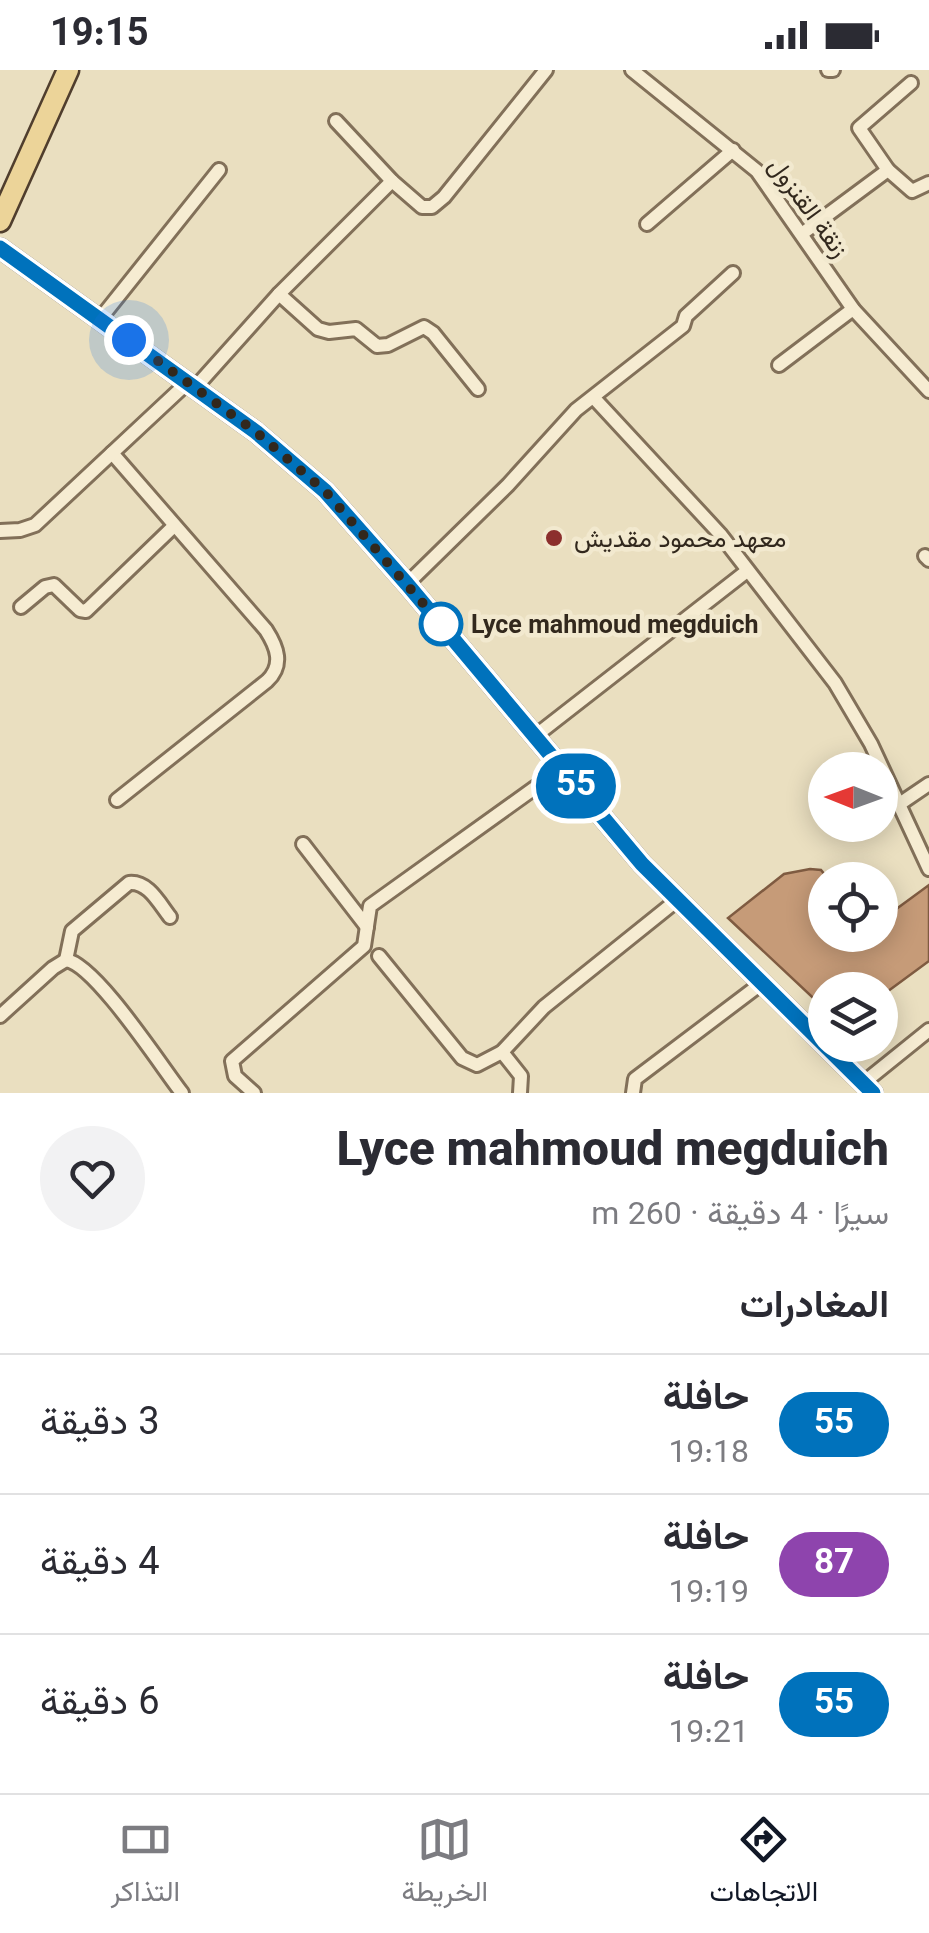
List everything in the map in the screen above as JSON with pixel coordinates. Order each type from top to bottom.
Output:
[{"type":"main road","points":[[0,220],[68,70]]},
{"type":"main road","points":[[0,190],[28,155]]},
{"type":"street","points":[[336,121],[392,182],[422,207],[436,205],[546,70]]},
{"type":"street","name":"زنقة القنزول","points":[[632,70],[733,150],[767,183],[853,309],[929,392]]},
{"type":"street","points":[[911,84],[859,128],[888,170],[912,191],[929,183]]},
{"type":"street","points":[[647,224],[733,150]]},
{"type":"street","points":[[100,319],[219,170]]},
{"type":"street","points":[[803,233],[888,170]]},
{"type":"street","points":[[0,532],[35,525],[191,386],[392,182]]},
{"type":"street","points":[[0,248],[256,432],[325,491],[676,902],[868,1088],[929,1030]]},
{"type":"street","points":[[0,263],[37,273]]},
{"type":"street","points":[[407,584],[508,485],[576,410],[683,326],[686,316],[733,274]]},
{"type":"street","points":[[279,294],[318,329],[329,332],[353,328],[378,346],[388,345],[420,328],[428,329],[478,390]]},
{"type":"street","points":[[779,365],[853,309]]},
{"type":"street","points":[[594,398],[720,534],[836,683],[874,752]]},
{"type":"street","points":[[112,453],[266,630],[274,643],[278,664],[267,680],[117,800]]},
{"type":"street","points":[[21,607],[50,585],[86,611],[174,526]]},
{"type":"street","points":[[534,738],[747,571]]},
{"type":"street","points":[[254,1093],[235,1076],[232,1061],[360,950],[366,941],[368,908],[562,770]]},
{"type":"street","points":[[929,784],[898,805],[929,869]]},
{"type":"street","points":[[303,844],[367,927]]},
{"type":"street","points":[[66,960],[72,931],[129,883],[147,888],[170,917]]},
{"type":"street","points":[[379,956],[469,1063],[484,1064],[502,1052],[544,1007],[676,902]]},
{"type":"street","points":[[0,1016],[53,968],[66,960],[77,962],[96,980],[182,1093]]},
{"type":"street","points":[[633,1093],[635,1079],[762,983]]},
{"type":"street","points":[[502,1052],[521,1076],[520,1093]]},
{"type":"building","points":[[808,869],[808,952],[898,952],[898,908],[929,885],[929,961],[898,984],[898,972],[808,972],[808,993],[728,918],[784,874]]},
{"type":"bus line","name":"55","points":[[0,248],[256,432],[325,491],[676,902],[800,1018],[873,1093]]},
{"type":"place","name":"معهد محمود مقديش","points":[[554,538]]},
{"type":"place","name":"Lyce mahmoud megduich","points":[[441,624]]},
{"type":"route","points":[[129,340],[256,432],[325,491],[441,624]]}]
